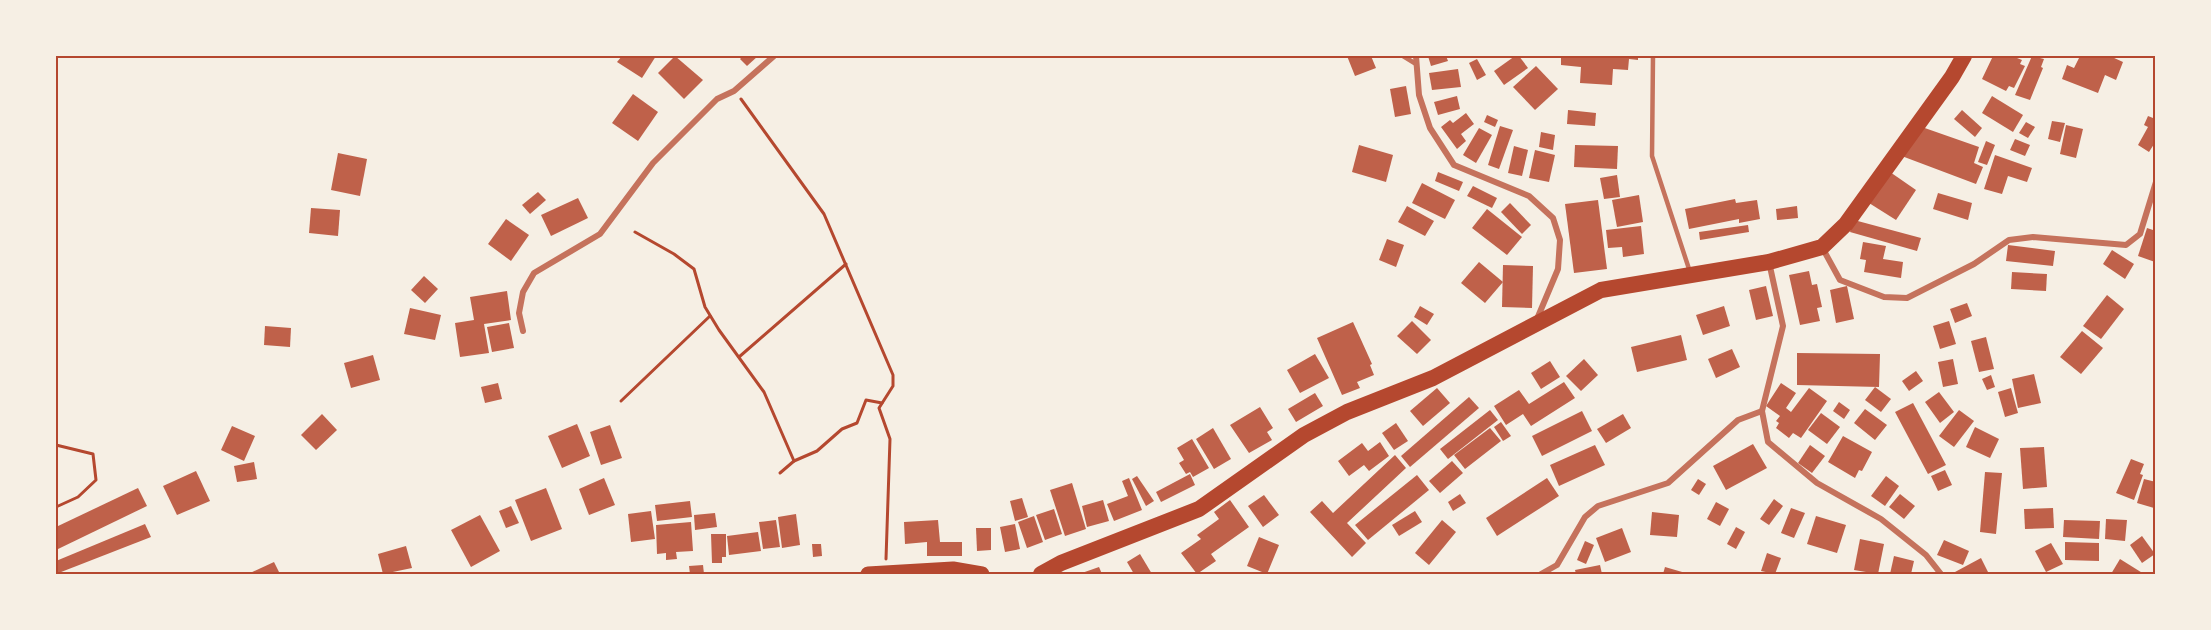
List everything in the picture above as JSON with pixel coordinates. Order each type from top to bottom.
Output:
[{"type":"highway","points":[[1041,574],[1061,563],[1199,509],[1304,435],[1347,412],[1433,378],[1534,323],[1601,290],[1769,262],[1822,247],[1846,224],[1952,77],[1964,56]]},
{"type":"main road","points":[[868,574],[953,569],[982,574]]},
{"type":"street","points":[[523,331],[519,313],[523,292],[534,273],[600,234],[653,163],[717,99],[734,91],[774,56]]},
{"type":"street","points":[[1416,56],[1419,95],[1430,128],[1454,165],[1529,196],[1553,218],[1560,240],[1558,269],[1534,323]]},
{"type":"street","points":[[1822,247],[1840,280],[1884,297],[1907,298],[1974,264],[2009,240],[2033,237],[2126,245],[2140,234],[2156,182]]},
{"type":"street","points":[[1769,262],[1783,326],[1762,411],[1768,442],[1817,483],[1881,519],[1926,555],[1941,574]]},
{"type":"street","points":[[1541,574],[1557,565],[1585,517],[1598,506],[1668,483],[1738,420],[1762,411]]},
{"type":"lane","points":[[1403,56],[1416,64]]},
{"type":"lane","points":[[1653,56],[1652,156],[1692,275]]},
{"type":"path","points":[[734,91],[824,214],[893,375],[893,386],[879,408],[890,439],[885,573]]},
{"type":"path","points":[[635,232],[694,268],[705,307],[765,392],[794,461]]},
{"type":"path","points":[[739,357],[846,264]]},
{"type":"path","points":[[621,401],[710,316]]},
{"type":"path","points":[[780,473],[794,461],[817,451],[842,429],[857,423],[866,399],[882,403]]},
{"type":"path","points":[[56,445],[93,453],[96,480],[78,497],[56,507]]},
{"type":"building","points":[[622,56],[656,56],[642,78],[617,62]]},
{"type":"building","points":[[675,56],[703,80],[684,99],[658,73]]},
{"type":"building","points":[[743,56],[758,56],[747,66],[740,59]]},
{"type":"building","points":[[1347,56],[1371,56],[1376,68],[1355,76]]},
{"type":"building","points":[[1428,56],[1446,56],[1448,61],[1431,66]]},
{"type":"building","points":[[1515,56],[1519,56],[1528,68],[1504,85],[1494,71]]},
{"type":"building","points":[[1561,56],[1638,56],[1638,60],[1629,59],[1628,70],[1613,69],[1612,85],[1580,83],[1581,67],[1561,65]]},
{"type":"building","points":[[1993,56],[2012,56],[2022,60],[2020,64],[2025,66],[2014,88],[2009,86],[2006,91],[1982,79]]},
{"type":"building","points":[[2032,56],[2044,59],[2041,67],[2043,68],[2030,100],[2015,95]]},
{"type":"building","points":[[2080,56],[2112,56],[2123,62],[2116,80],[2105,75],[2098,93],[2062,79],[2067,65],[2074,68]]},
{"type":"building","points":[[1477,59],[1486,75],[1477,80],[1469,63]]},
{"type":"building","points":[[1536,66],[1558,89],[1535,110],[1513,87]]},
{"type":"building","points":[[1458,69],[1461,87],[1432,90],[1429,73]]},
{"type":"building","points":[[1406,86],[1411,114],[1395,117],[1390,89]]},
{"type":"building","points":[[633,94],[658,112],[638,141],[612,123]]},
{"type":"building","points":[[1457,96],[1460,109],[1438,115],[1434,102]]},
{"type":"building","points":[[1992,96],[2023,115],[2013,132],[1982,113]]},
{"type":"building","points":[[1568,110],[1596,113],[1595,126],[1567,124]]},
{"type":"building","points":[[1962,110],[1982,128],[1975,137],[1954,119]]},
{"type":"building","points":[[1466,113],[1474,124],[1461,134],[1466,141],[1457,149],[1441,127],[1450,120],[1453,123]]},
{"type":"building","points":[[1487,115],[1498,120],[1495,127],[1484,122]]},
{"type":"building","points":[[2148,116],[2156,117],[2156,141],[2149,152],[2138,145],[2148,127],[2144,125]]},
{"type":"building","points":[[2052,121],[2065,123],[2060,142],[2048,139]]},
{"type":"building","points":[[2026,122],[2035,127],[2028,138],[2019,133]]},
{"type":"building","points":[[2066,125],[2083,129],[2076,158],[2060,154]]},
{"type":"building","points":[[1500,126],[1513,130],[1499,169],[1488,165]]},
{"type":"building","points":[[1919,126],[1979,147],[1974,163],[1983,167],[1976,184],[1899,155]]},
{"type":"building","points":[[1479,128],[1492,135],[1476,163],[1463,155]]},
{"type":"building","points":[[1541,132],[1555,135],[1553,150],[1539,147]]},
{"type":"building","points":[[2015,139],[2030,145],[2025,156],[2010,150]]},
{"type":"building","points":[[1986,141],[1995,145],[1987,165],[1978,162]]},
{"type":"building","points":[[1359,145],[1393,155],[1386,182],[1352,172]]},
{"type":"building","points":[[1575,145],[1618,146],[1617,169],[1574,167]]},
{"type":"building","points":[[1514,146],[1528,150],[1522,176],[1508,173]]},
{"type":"building","points":[[1535,150],[1555,155],[1549,182],[1529,178]]},
{"type":"building","points":[[338,153],[367,159],[360,196],[331,190]]},
{"type":"building","points":[[1995,155],[2032,168],[2027,182],[2008,176],[2002,194],[1984,189]]},
{"type":"building","points":[[1438,172],[1463,182],[1459,191],[1435,181]]},
{"type":"building","points":[[1890,172],[1916,190],[1896,220],[1869,203]]},
{"type":"building","points":[[1617,175],[1620,197],[1604,199],[1600,178]]},
{"type":"building","points":[[1422,183],[1455,200],[1445,219],[1412,203]]},
{"type":"building","points":[[1473,186],[1497,198],[1492,208],[1467,196]]},
{"type":"building","points":[[538,192],[546,200],[530,214],[522,205]]},
{"type":"building","points":[[1938,193],[1972,203],[1968,220],[1933,209]]},
{"type":"building","points":[[1639,195],[1643,222],[1617,227],[1612,200]]},
{"type":"building","points":[[578,198],[588,218],[551,236],[541,215]]},
{"type":"building","points":[[1735,199],[1736,203],[1757,200],[1760,219],[1739,223],[1739,219],[1689,229],[1685,209]]},
{"type":"building","points":[[1598,200],[1607,269],[1574,273],[1565,204]]},
{"type":"building","points":[[1510,203],[1531,225],[1522,234],[1501,212]]},
{"type":"building","points":[[1407,206],[1434,221],[1425,236],[1398,222]]},
{"type":"building","points":[[1797,206],[1798,218],[1777,220],[1776,209]]},
{"type":"building","points":[[311,208],[340,210],[338,236],[309,233]]},
{"type":"building","points":[[1487,209],[1522,237],[1507,255],[1472,228]]},
{"type":"building","points":[[506,219],[529,235],[511,261],[488,244]]},
{"type":"building","points":[[1854,220],[1921,238],[1917,251],[1850,232]]},
{"type":"building","points":[[1748,225],[1749,232],[1700,240],[1699,232]]},
{"type":"building","points":[[1641,226],[1644,254],[1623,257],[1622,247],[1608,248],[1606,230]]},
{"type":"building","points":[[2147,228],[2156,231],[2155,262],[2138,256]]},
{"type":"building","points":[[1387,239],[1404,245],[1396,267],[1379,260]]},
{"type":"building","points":[[1863,242],[1886,246],[1883,259],[1903,262],[1901,278],[1864,272],[1866,260],[1860,259]]},
{"type":"building","points":[[2008,245],[2055,251],[2053,266],[2006,261]]},
{"type":"building","points":[[2112,250],[2134,264],[2125,279],[2103,264]]},
{"type":"building","points":[[1479,262],[1503,282],[1485,303],[1461,283]]},
{"type":"building","points":[[1503,265],[1533,266],[1532,308],[1502,307]]},
{"type":"building","points":[[1809,271],[1812,285],[1817,284],[1822,307],[1817,308],[1820,321],[1800,325],[1789,275]]},
{"type":"building","points":[[2012,272],[2047,274],[2046,291],[2011,289]]},
{"type":"building","points":[[424,276],[438,289],[425,303],[411,290]]},
{"type":"building","points":[[1766,286],[1773,316],[1756,320],[1749,290]]},
{"type":"building","points":[[1847,286],[1854,319],[1836,323],[1830,290]]},
{"type":"building","points":[[507,291],[511,320],[484,324],[489,353],[460,357],[455,323],[474,320],[470,297]]},
{"type":"building","points":[[2107,295],[2124,309],[2101,339],[2083,326]]},
{"type":"building","points":[[1967,303],[1972,316],[1955,323],[1950,309]]},
{"type":"building","points":[[1420,306],[1434,314],[1427,325],[1414,317]]},
{"type":"building","points":[[1724,306],[1730,326],[1703,335],[1696,315]]},
{"type":"building","points":[[410,308],[441,315],[435,340],[404,334]]},
{"type":"building","points":[[1412,321],[1431,340],[1417,354],[1397,336]]},
{"type":"building","points":[[1949,321],[1956,344],[1940,349],[1933,326]]},
{"type":"building","points":[[1353,322],[1372,364],[1370,365],[1374,375],[1357,382],[1360,388],[1342,395],[1317,338]]},
{"type":"building","points":[[509,323],[514,348],[492,352],[487,327]]},
{"type":"building","points":[[265,326],[291,328],[290,347],[264,345]]},
{"type":"building","points":[[2082,331],[2103,348],[2081,374],[2060,357]]},
{"type":"building","points":[[1681,335],[1687,360],[1637,372],[1631,347]]},
{"type":"building","points":[[1986,337],[1994,369],[1979,372],[1971,341]]},
{"type":"building","points":[[1732,349],[1740,367],[1716,378],[1708,359]]},
{"type":"building","points":[[1797,353],[1880,354],[1879,387],[1797,385]]},
{"type":"building","points":[[1315,354],[1329,378],[1300,393],[1287,370]]},
{"type":"building","points":[[373,355],[380,380],[351,388],[344,363]]},
{"type":"building","points":[[1584,359],[1598,375],[1581,391],[1566,376]]},
{"type":"building","points":[[1953,359],[1958,384],[1943,387],[1938,362]]},
{"type":"building","points":[[1550,361],[1560,377],[1541,389],[1531,373]]},
{"type":"building","points":[[1916,371],[1923,381],[1909,391],[1902,381]]},
{"type":"building","points":[[2034,374],[2041,403],[2018,408],[2012,379]]},
{"type":"building","points":[[1991,375],[1995,387],[1987,390],[1982,379]]},
{"type":"building","points":[[1564,382],[1575,398],[1531,426],[1523,414],[1506,425],[1494,406],[1519,390],[1529,404]]},
{"type":"building","points":[[498,383],[502,399],[485,403],[481,387]]},
{"type":"building","points":[[1781,383],[1796,393],[1786,408],[1791,412],[1809,388],[1827,401],[1801,438],[1793,433],[1789,438],[1776,428],[1779,423],[1776,421],[1780,416],[1766,406]]},
{"type":"building","points":[[1875,387],[1891,399],[1881,412],[1865,400]]},
{"type":"building","points":[[1437,388],[1450,403],[1423,426],[1410,411]]},
{"type":"building","points":[[2011,388],[2018,413],[2005,417],[1998,392]]},
{"type":"building","points":[[1939,392],[1954,412],[1940,423],[1925,402]]},
{"type":"building","points":[[1315,393],[1323,406],[1296,422],[1288,409]]},
{"type":"building","points":[[1469,397],[1479,408],[1410,467],[1401,456]]},
{"type":"building","points":[[1839,402],[1850,410],[1844,419],[1833,411]]},
{"type":"building","points":[[1913,403],[1946,465],[1928,474],[1895,412]]},
{"type":"building","points":[[1260,407],[1273,428],[1267,432],[1272,440],[1249,453],[1230,425]]},
{"type":"building","points":[[1865,409],[1887,425],[1875,440],[1854,423]]},
{"type":"building","points":[[1490,410],[1498,420],[1448,459],[1440,449]]},
{"type":"building","points":[[1959,410],[1974,421],[1954,447],[1939,436]]},
{"type":"building","points":[[1582,411],[1592,431],[1542,456],[1532,436]]},
{"type":"building","points":[[1821,413],[1840,427],[1827,444],[1808,430]]},
{"type":"building","points":[[322,414],[337,430],[316,450],[301,435]]},
{"type":"building","points":[[1623,414],[1631,428],[1606,443],[1597,429]]},
{"type":"building","points":[[1501,422],[1511,436],[1503,441],[1494,427]]},
{"type":"building","points":[[1396,423],[1408,441],[1394,450],[1382,433]]},
{"type":"building","points":[[577,424],[590,456],[562,468],[548,436]]},
{"type":"building","points":[[610,425],[622,458],[601,465],[590,432]]},
{"type":"building","points":[[232,426],[255,436],[244,461],[221,450]]},
{"type":"building","points":[[1975,427],[1999,439],[1990,458],[1966,447]]},
{"type":"building","points":[[1213,428],[1231,459],[1214,469],[1196,439]]},
{"type":"building","points":[[1490,428],[1501,441],[1465,469],[1454,455]]},
{"type":"building","points":[[1843,436],[1872,452],[1862,471],[1859,470],[1855,478],[1828,462]]},
{"type":"building","points":[[1192,439],[1209,468],[1193,477],[1190,472],[1186,474],[1179,463],[1184,460],[1177,448]]},
{"type":"building","points":[[1380,442],[1389,456],[1369,471],[1364,465],[1349,476],[1338,461],[1362,443],[1368,451]]},
{"type":"building","points":[[1753,444],[1767,468],[1726,490],[1713,466]]},
{"type":"building","points":[[1595,445],[1605,465],[1559,486],[1550,465]]},
{"type":"building","points":[[1810,445],[1825,456],[1812,473],[1798,463]]},
{"type":"building","points":[[2044,447],[2047,487],[2023,489],[2020,448]]},
{"type":"building","points":[[1395,455],[1406,468],[1347,523],[1366,543],[1352,557],[1310,512],[1322,501],[1333,513]]},
{"type":"building","points":[[2131,459],[2144,464],[2140,474],[2143,475],[2134,500],[2116,493]]},
{"type":"building","points":[[1452,461],[1463,473],[1440,493],[1429,481]]},
{"type":"building","points":[[254,462],[257,479],[237,482],[234,466]]},
{"type":"building","points":[[1945,470],[1952,485],[1938,491],[1931,476]]},
{"type":"building","points":[[196,471],[210,501],[177,515],[163,486]]},
{"type":"building","points":[[1985,472],[2002,473],[1996,534],[1980,532]]},
{"type":"building","points":[[1190,474],[1195,485],[1161,502],[1156,492]]},
{"type":"building","points":[[1417,475],[1429,490],[1368,540],[1355,525]]},
{"type":"building","points":[[1137,476],[1154,501],[1146,506],[1132,479]]},
{"type":"building","points":[[1886,476],[1899,486],[1885,506],[1871,496]]},
{"type":"building","points":[[604,478],[615,505],[589,515],[579,489]]},
{"type":"building","points":[[1129,478],[1142,510],[1114,521],[1107,504],[1128,496],[1122,481]]},
{"type":"building","points":[[1547,478],[1559,496],[1497,536],[1486,518]]},
{"type":"building","points":[[1698,479],[1706,484],[1699,495],[1691,490]]},
{"type":"building","points":[[2144,479],[2156,482],[2154,508],[2137,503]]},
{"type":"building","points":[[1072,483],[1086,529],[1065,536],[1050,490]]},
{"type":"building","points":[[138,488],[147,506],[56,550],[56,527]]},
{"type":"building","points":[[546,488],[562,529],[531,541],[515,500]]},
{"type":"building","points":[[1460,494],[1466,503],[1453,511],[1448,502]]},
{"type":"building","points":[[1900,494],[1915,506],[1904,519],[1889,507]]},
{"type":"building","points":[[1264,495],[1279,515],[1263,527],[1248,506]]},
{"type":"building","points":[[1022,498],[1028,517],[1015,521],[1010,501]]},
{"type":"building","points":[[1774,499],[1783,506],[1769,525],[1760,519]]},
{"type":"building","points":[[1103,500],[1109,521],[1087,527],[1082,506]]},
{"type":"building","points":[[1230,500],[1249,527],[1211,554],[1216,561],[1197,574],[1181,553],[1201,539],[1197,535],[1219,519],[1214,512]]},
{"type":"building","points":[[690,501],[692,517],[657,521],[655,505]]},
{"type":"building","points":[[1716,502],[1729,509],[1720,526],[1707,519]]},
{"type":"building","points":[[511,506],[519,523],[506,528],[499,511]]},
{"type":"building","points":[[1791,508],[1805,513],[1794,538],[1781,533]]},
{"type":"building","points":[[2053,508],[2054,528],[2025,529],[2024,509]]},
{"type":"building","points":[[1054,509],[1062,534],[1045,540],[1036,515]]},
{"type":"building","points":[[651,511],[655,539],[631,542],[628,514]]},
{"type":"building","points":[[1415,511],[1422,522],[1399,536],[1392,525]]},
{"type":"building","points":[[1652,512],[1679,515],[1677,537],[1650,535]]},
{"type":"building","points":[[715,513],[717,527],[695,530],[694,515]]},
{"type":"building","points":[[796,514],[800,545],[782,548],[778,517]]},
{"type":"building","points":[[480,515],[500,551],[471,567],[451,530]]},
{"type":"building","points":[[1034,516],[1043,542],[1027,548],[1018,522]]},
{"type":"building","points":[[1816,516],[1846,525],[1837,553],[1807,544]]},
{"type":"building","points":[[2106,519],[2127,520],[2125,541],[2105,539]]},
{"type":"building","points":[[776,520],[780,547],[763,549],[759,522]]},
{"type":"building","points":[[938,520],[940,542],[962,542],[962,556],[927,556],[927,542],[905,544],[904,522]]},
{"type":"building","points":[[1442,520],[1456,532],[1429,565],[1415,553]]},
{"type":"building","points":[[2064,520],[2100,521],[2099,539],[2063,537]]},
{"type":"building","points":[[691,522],[693,551],[676,552],[677,559],[666,560],[666,553],[657,554],[656,525]]},
{"type":"building","points":[[145,524],[151,537],[56,574],[56,561]]},
{"type":"building","points":[[1015,524],[1020,549],[1005,552],[1000,527]]},
{"type":"building","points":[[1736,527],[1745,532],[1736,549],[1727,544]]},
{"type":"building","points":[[976,528],[991,528],[991,550],[977,551]]},
{"type":"building","points":[[1622,528],[1631,552],[1605,562],[1596,538]]},
{"type":"building","points":[[758,532],[761,551],[729,555],[727,536]]},
{"type":"building","points":[[711,534],[726,534],[726,557],[722,557],[722,563],[712,563]]},
{"type":"building","points":[[2142,536],[2155,554],[2142,563],[2130,545]]},
{"type":"building","points":[[1259,537],[1279,545],[1267,574],[1247,566]]},
{"type":"building","points":[[1860,539],[1884,544],[1878,574],[1854,570]]},
{"type":"building","points":[[1944,540],[1969,551],[1963,565],[1937,555]]},
{"type":"building","points":[[1585,541],[1594,545],[1586,564],[1577,560]]},
{"type":"building","points":[[2065,542],[2099,543],[2099,561],[2065,560]]},
{"type":"building","points":[[2051,543],[2063,564],[2046,572],[2035,551]]},
{"type":"building","points":[[812,544],[821,544],[822,556],[813,557]]},
{"type":"building","points":[[406,546],[412,568],[383,574],[378,554]]},
{"type":"building","points":[[1767,553],[1781,558],[1775,574],[1761,571]]},
{"type":"building","points":[[1140,554],[1152,574],[1134,574],[1127,562]]},
{"type":"building","points":[[1894,556],[1914,561],[1911,574],[1890,574]]},
{"type":"building","points":[[1981,558],[1989,574],[1956,574],[1955,572]]},
{"type":"building","points":[[2120,559],[2144,574],[2111,574]]},
{"type":"building","points":[[274,562],[280,574],[248,574]]},
{"type":"building","points":[[703,565],[704,574],[690,574],[689,566]]},
{"type":"building","points":[[1600,565],[1602,574],[1576,574],[1575,570]]},
{"type":"building","points":[[1099,567],[1102,574],[1079,574]]},
{"type":"building","points":[[1665,567],[1689,574],[1663,574]]}]
